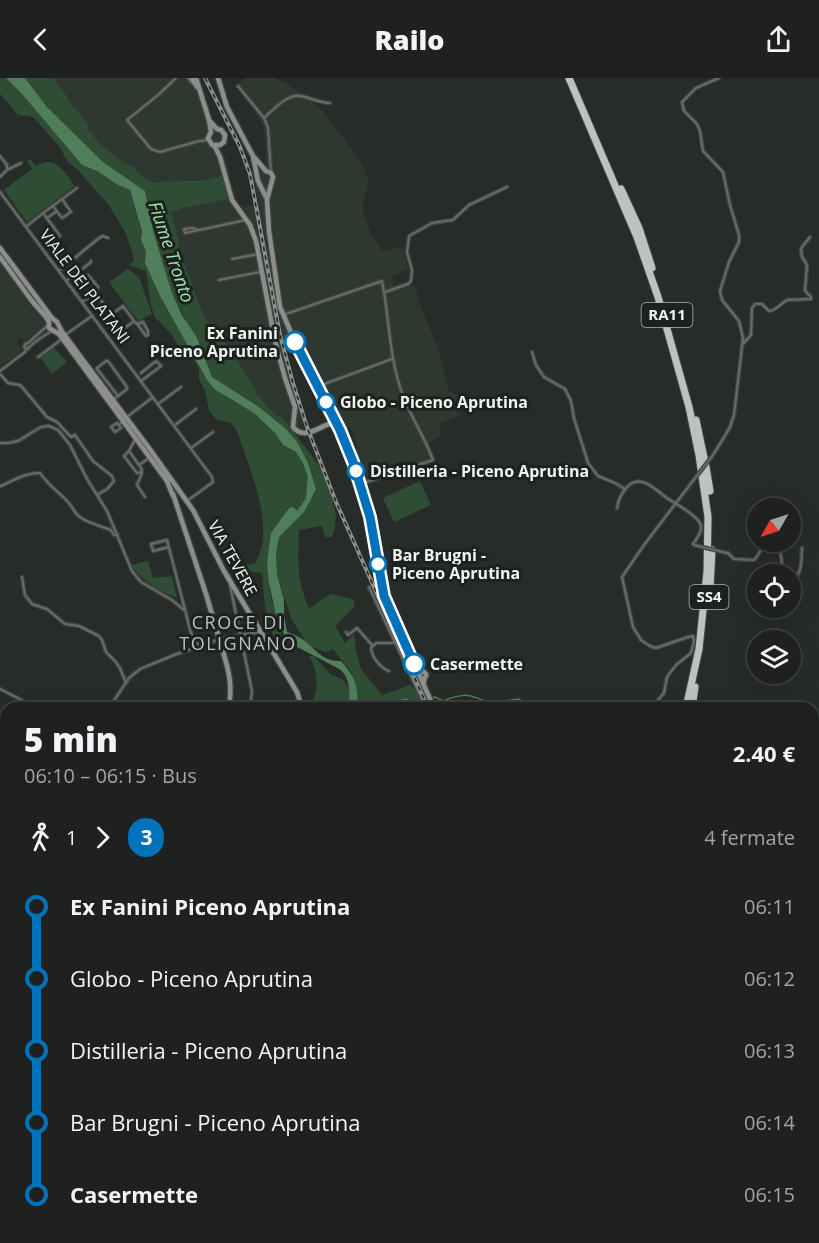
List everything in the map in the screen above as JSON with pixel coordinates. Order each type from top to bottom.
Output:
[{"type":"highway","name":"RA11","points":[[570,78],[604,154],[658,297],[689,407],[707,485]]},
{"type":"highway","name":"RA11","points":[[574,78],[593,128]]},
{"type":"highway","name":"SS4","points":[[687,702],[699,648],[707,572],[707,485]]},
{"type":"highway","name":"SS4","points":[[693,702],[703,652],[712,572],[712,532],[707,485]]},
{"type":"main road","points":[[192,78],[204,103],[210,135],[217,146],[232,200],[250,225],[256,241],[275,341],[295,407],[293,427],[300,433],[307,433],[335,422]]},
{"type":"main road","points":[[192,78],[204,103]]},
{"type":"main road","points":[[218,78],[227,107],[253,156],[273,179],[267,200],[280,307],[340,430],[353,462],[370,517],[382,588],[432,702]]},
{"type":"main road","points":[[209,120],[225,136],[224,142],[217,146]]},
{"type":"main road","points":[[210,135],[217,129]]},
{"type":"main road","points":[[253,156],[258,180],[267,200]]},
{"type":"main road","points":[[258,180],[260,173],[268,172]]},
{"type":"main road","points":[[258,180],[266,186],[270,184]]},
{"type":"main road","points":[[0,248],[50,322],[49,328],[55,329],[64,337],[100,382],[113,400],[123,422],[170,482],[231,679],[230,702]]},
{"type":"main road","points":[[0,257],[50,322]]},
{"type":"main road","points":[[50,322],[57,322],[55,329]]},
{"type":"main road","points":[[100,382],[123,422],[170,482]]},
{"type":"main road","points":[[327,426],[332,414]]},
{"type":"main road","points":[[327,426],[340,430]]},
{"type":"main road","name":"VIA TEVERE","points":[[170,482],[197,517],[219,561],[297,692],[299,702]]},
{"type":"street","points":[[176,78],[127,120],[155,152],[200,141],[210,135]]},
{"type":"street","points":[[656,702],[664,693],[667,677],[676,665],[691,653],[693,636],[656,648],[641,640],[633,627],[622,578],[644,545],[713,455],[730,427],[734,415],[742,346],[739,321],[722,300],[720,291],[731,256],[739,242],[727,182],[723,172],[703,151],[697,124],[684,111],[682,105],[684,99],[696,88],[719,78]]},
{"type":"street","points":[[238,86],[264,118],[268,128],[271,163],[268,172]]},
{"type":"street","points":[[264,118],[294,95],[330,104]]},
{"type":"street","points":[[200,141],[210,135]]},
{"type":"street","points":[[0,156],[7,165],[7,170]]},
{"type":"street","points":[[0,177],[7,170],[21,163]]},
{"type":"street","points":[[384,292],[411,281],[412,270],[407,252],[409,236],[432,223],[453,220],[469,205],[507,187]]},
{"type":"street","points":[[26,227],[77,188]]},
{"type":"street","name":"VIALE DEI PLATANI","points":[[0,192],[212,477],[213,482],[186,502]]},
{"type":"street","points":[[53,206],[62,219],[71,212],[62,199]]},
{"type":"street","points":[[48,210],[52,215]]},
{"type":"street","points":[[47,218],[57,212]]},
{"type":"street","points":[[43,213],[60,236]]},
{"type":"street","points":[[192,230],[246,220]]},
{"type":"street","points":[[59,271],[99,238],[104,236],[108,238]]},
{"type":"street","points":[[742,346],[752,335],[752,308],[755,304],[762,304],[771,311],[787,300],[811,299],[805,290],[807,265],[802,257],[801,249],[810,237]]},
{"type":"street","points":[[232,259],[258,254]]},
{"type":"street","points":[[66,281],[91,261]]},
{"type":"street","points":[[219,280],[262,272]]},
{"type":"street","points":[[82,302],[98,287],[88,275]]},
{"type":"street","points":[[283,315],[382,281],[392,359],[400,388],[433,460],[360,484]]},
{"type":"street","points":[[95,292],[122,330],[134,321]]},
{"type":"street","points":[[112,314],[123,306],[146,336],[148,335],[143,322],[137,324]]},
{"type":"street","points":[[38,357],[92,315]]},
{"type":"street","points":[[50,322],[29,344],[30,348],[0,373],[8,383],[20,385],[47,417],[57,422],[71,437],[75,435],[93,461],[112,476],[114,481],[97,495]]},
{"type":"street","points":[[29,344],[35,344],[55,329]]},
{"type":"street","points":[[532,352],[536,365],[544,377],[565,389],[571,401],[588,464],[598,476],[625,489]]},
{"type":"street","points":[[318,387],[392,359]]},
{"type":"street","points":[[113,400],[127,389],[127,387],[106,361],[97,368],[100,382],[118,396]]},
{"type":"street","points":[[141,372],[156,361],[161,366],[141,381]]},
{"type":"street","points":[[158,404],[181,387]]},
{"type":"street","points":[[123,422],[130,413],[153,397]]},
{"type":"street","points":[[174,426],[196,409]]},
{"type":"street","points":[[0,443],[18,441],[41,427],[49,426],[58,430],[70,445],[107,511],[129,566],[136,577],[184,610]]},
{"type":"street","points":[[191,448],[213,432]]},
{"type":"street","points":[[135,438],[124,456],[140,477]]},
{"type":"street","points":[[129,451],[142,472],[137,485],[145,497]]},
{"type":"street","points":[[139,465],[150,457]]},
{"type":"street","points":[[1,486],[28,473],[38,472],[54,490],[68,501],[80,518],[111,530],[114,536],[118,534]]},
{"type":"street","points":[[137,473],[142,472]]},
{"type":"street","points":[[617,508],[625,489],[635,481],[642,482],[652,486],[699,521],[701,530],[694,545],[727,553],[734,559],[754,560],[760,552]]},
{"type":"street","points":[[169,548],[153,551],[151,544],[167,540],[191,633],[200,646]]},
{"type":"street","points":[[801,566],[802,548]]},
{"type":"street","points":[[22,577],[25,595],[32,604],[47,609],[65,624],[79,626],[99,636],[106,652],[120,668],[126,683]]},
{"type":"street","points":[[232,583],[229,588],[252,691],[251,702]]},
{"type":"street","points":[[369,587],[424,702]]},
{"type":"street","points":[[346,632],[348,635],[357,628],[372,645],[373,656],[385,670],[389,671]]},
{"type":"street","points":[[113,702],[129,678],[140,669],[239,634],[262,632]]},
{"type":"street","points":[[372,645],[394,642]]},
{"type":"street","points":[[0,689],[25,702]]},
{"type":"shaded area","points":[[0,78],[6,78],[22,94],[82,165],[130,190],[142,231],[141,240],[146,251],[145,263],[160,296],[207,380],[214,389],[254,413],[275,433],[283,445],[296,452],[303,463],[310,483],[309,494],[296,512],[288,508],[267,565],[271,596],[278,625],[282,631],[282,640],[275,641],[268,623],[262,573],[233,569],[255,563],[261,549],[263,533],[259,498],[237,431],[231,423],[217,420],[209,411],[205,391],[199,379],[199,369],[194,360],[183,355],[172,335],[155,317],[151,306],[146,271],[129,265],[134,260],[132,251],[125,232],[108,204],[68,162],[59,146],[33,117],[18,115],[0,94]]},
{"type":"shaded area","points":[[6,78],[25,78],[47,107],[103,162],[145,191],[154,234],[172,293],[182,315],[197,338],[212,377],[259,407],[286,429],[297,442],[308,463],[316,489],[304,512],[279,537],[276,553],[277,575],[284,599],[287,632],[303,640],[325,658],[341,661],[355,683],[357,702],[349,702],[348,684],[341,670],[290,643],[278,625],[267,565],[271,533],[289,508],[293,507],[297,511],[309,494],[310,483],[303,463],[296,452],[283,445],[275,433],[254,413],[214,389],[207,380],[160,296],[145,263],[146,251],[141,240],[142,231],[130,190],[82,165]]},
{"type":"shaded area","points":[[25,78],[54,78],[101,145],[124,163],[133,166],[139,174],[154,182],[205,180],[223,175],[230,199],[171,212],[179,241],[180,260],[186,267],[204,316],[234,354],[258,395],[276,415],[282,417],[319,465],[330,489],[336,515],[332,537],[325,537],[322,526],[299,530],[298,560],[305,598],[309,608],[331,594],[353,599],[355,606],[335,626],[345,643],[354,634],[361,669],[382,695],[410,685],[418,692],[420,702],[358,702],[350,671],[333,649],[326,652],[310,646],[292,620],[277,575],[276,553],[279,537],[316,489],[308,463],[286,429],[259,407],[212,377],[204,356],[172,293],[154,234],[145,191],[103,162],[47,107]]},
{"type":"shaded area","points":[[54,78],[197,78],[213,122],[228,136],[227,143],[222,149],[229,169],[223,175],[205,180],[154,182],[139,174],[133,166],[124,163],[101,145]]},
{"type":"shaded area","points":[[245,78],[276,78],[279,82],[284,82],[304,95],[320,109],[339,132],[364,169],[369,182],[363,202],[364,216],[371,233],[382,251],[402,247],[409,269],[392,276],[394,287],[413,284],[437,345],[449,391],[458,395],[461,415],[440,423],[441,436],[429,442],[431,458],[363,482],[352,450],[358,448],[351,429],[338,432],[286,342],[280,343],[304,424],[290,428],[282,417],[276,415],[258,395],[234,354],[204,316],[180,260],[179,241],[171,212],[230,199],[236,205],[252,206],[259,201],[254,180],[266,163],[266,148],[263,125],[235,86]]},
{"type":"shaded area","points":[[30,159],[36,166],[49,162],[59,166],[75,186],[27,222],[4,190],[32,169],[27,161]]},
{"type":"shaded area","points":[[0,263],[47,324],[24,341],[22,338],[17,342],[23,350],[0,367]]},
{"type":"shaded area","points":[[128,269],[139,277],[152,314],[138,321],[109,282]]},
{"type":"shaded area","points":[[53,347],[67,362],[52,374],[40,357]]},
{"type":"shaded area","points":[[420,481],[431,505],[394,522],[383,498]]},
{"type":"shaded area","points":[[148,561],[153,578],[172,576],[177,598],[146,581],[131,565]]},
{"type":"shaded area","points":[[309,656],[314,656],[331,675],[342,679],[351,693],[350,702],[312,702],[316,689],[314,668]]},
{"type":"waterway","name":"Fiume Tronto","points":[[308,500],[310,478]]},
{"type":"waterway","points":[[422,702],[435,697],[443,701],[464,695],[484,702]]},
{"type":"waterway","points":[[394,702],[406,699],[410,702]]},
{"type":"waterway","points":[[503,702],[519,699],[523,702]]},
{"type":"railway","points":[[205,78],[240,147],[250,174],[280,335],[307,427],[336,502],[425,702]]},
{"type":"bus line","name":"3","points":[[295,342],[340,430],[353,462],[370,517],[384,596],[414,664]]},
{"type":"place","name":"Ex Fanini Piceno Aprutina","points":[[295,342]]},
{"type":"place","name":"Globo - Piceno Aprutina","points":[[326,402]]},
{"type":"place","name":"Distilleria - Piceno Aprutina","points":[[356,471]]},
{"type":"place","name":"Bar Brugni - Piceno Aprutina","points":[[378,564]]},
{"type":"place","name":"Casermette","points":[[414,664]]},
{"type":"district","name":"CROCE DI TOLIGNANO","points":[[238,633]]}]
